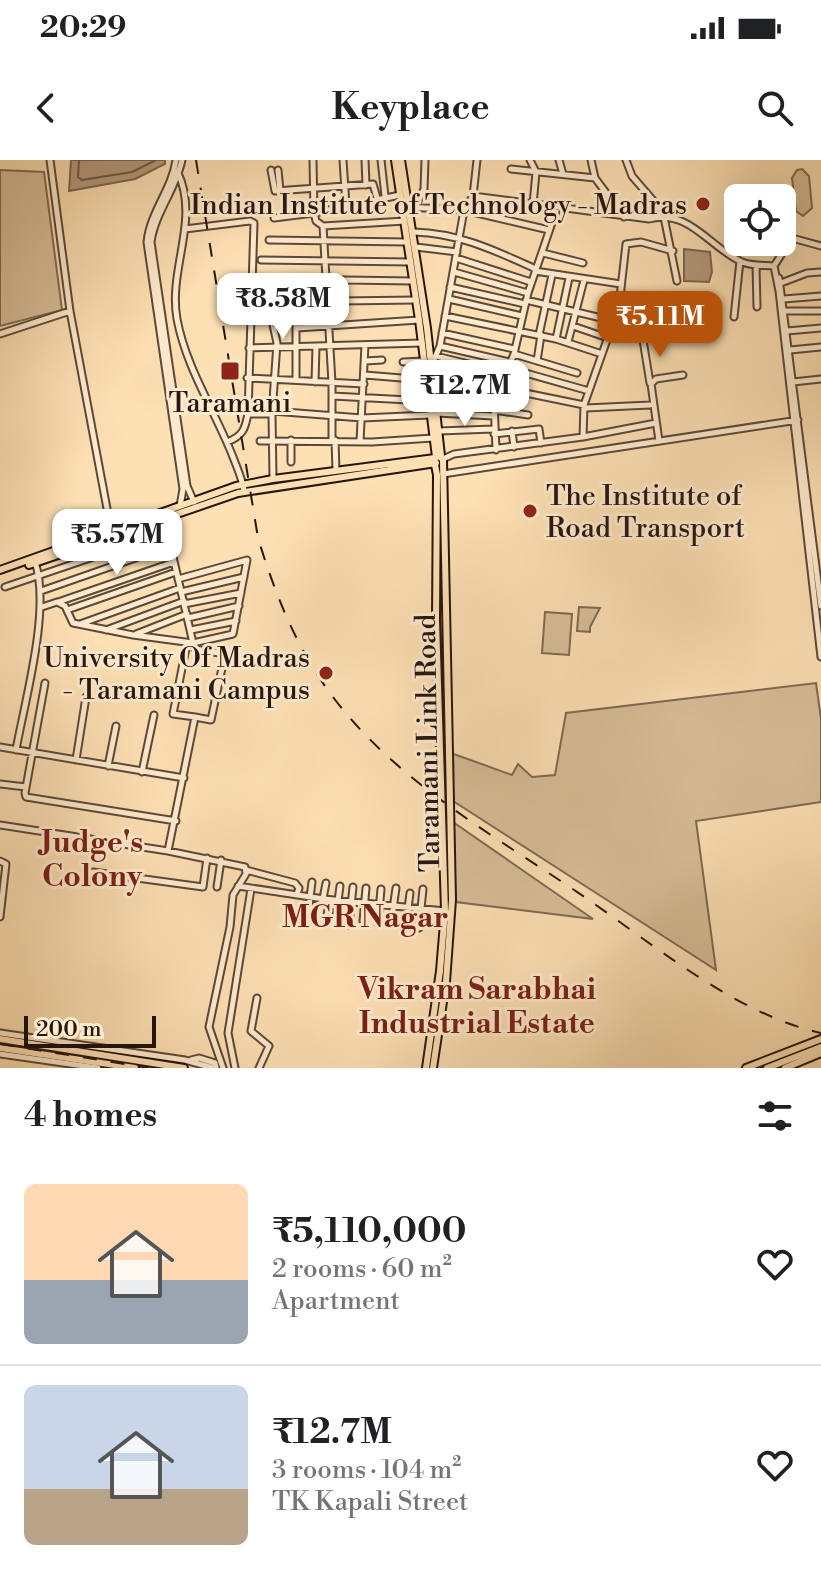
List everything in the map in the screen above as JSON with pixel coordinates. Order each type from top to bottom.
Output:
[{"type":"main road","points":[[398,160],[400,195],[408,207],[405,221],[407,242],[428,398],[439,431],[438,460]]},
{"type":"main road","points":[[398,160],[414,232],[435,387],[433,438],[438,460]]},
{"type":"main road","points":[[35,561],[111,530],[244,488],[438,460]]},
{"type":"main road","points":[[0,573],[273,479],[438,460]]},
{"type":"main road","name":"Taramani Link Road","points":[[433,1068],[446,982],[452,900],[438,460]]},
{"type":"main road","name":"Taramani Link Road","points":[[426,1068],[439,982],[445,911],[436,620],[440,474]]},
{"type":"main road","points":[[0,1036],[184,1068]]},
{"type":"main road","points":[[746,1068],[774,1061],[821,1039]]},
{"type":"main road","points":[[0,1048],[135,1068]]},
{"type":"main road","points":[[774,1061],[786,1065],[821,1050]]},
{"type":"main road","points":[[77,1059],[78,1051]]},
{"type":"main road","points":[[767,1068],[774,1061]]},
{"type":"street","points":[[50,160],[70,311],[111,530]]},
{"type":"street","points":[[179,160],[151,242],[187,486],[194,502]]},
{"type":"street","points":[[313,160],[314,213],[316,221],[323,226],[405,221]]},
{"type":"street","points":[[343,160],[346,205]]},
{"type":"street","points":[[365,160],[366,185]]},
{"type":"street","points":[[381,160],[385,196]]},
{"type":"street","points":[[408,207],[424,189],[425,160]]},
{"type":"street","points":[[432,365],[440,346],[464,210],[473,196],[477,160]]},
{"type":"street","points":[[530,160],[536,172],[533,205]]},
{"type":"street","points":[[559,160],[563,174]]},
{"type":"street","points":[[591,160],[595,178],[624,217]]},
{"type":"street","points":[[626,160],[632,176],[663,212],[677,281]]},
{"type":"street","points":[[511,169],[595,178]]},
{"type":"street","points":[[274,170],[273,190],[375,185],[377,198]]},
{"type":"street","points":[[177,173],[186,198],[185,229],[175,288],[177,318],[197,379],[227,442],[244,488]]},
{"type":"street","points":[[177,173],[149,228],[147,242],[183,489],[180,506]]},
{"type":"street","points":[[274,218],[400,195]]},
{"type":"street","points":[[473,196],[624,217],[673,217],[740,261],[774,266]]},
{"type":"street","points":[[408,207],[464,210],[549,230]]},
{"type":"street","points":[[496,450],[494,413],[500,389],[557,208]]},
{"type":"street","points":[[185,229],[254,223],[248,414],[246,429],[227,442]]},
{"type":"street","points":[[323,226],[337,472]]},
{"type":"street","points":[[414,232],[435,232],[460,238],[552,275],[621,284]]},
{"type":"street","points":[[821,246],[792,238],[774,266],[821,606]]},
{"type":"street","points":[[269,240],[407,242]]},
{"type":"street","points":[[583,437],[582,419],[589,391],[619,306],[626,244],[641,242],[673,251]]},
{"type":"street","points":[[416,247],[457,255],[532,282]]},
{"type":"street","points":[[543,253],[583,263]]},
{"type":"street","points":[[261,260],[410,262]]},
{"type":"street","points":[[734,317],[740,261]]},
{"type":"street","points":[[756,265],[757,307]]},
{"type":"street","points":[[774,266],[784,299],[821,657]]},
{"type":"street","points":[[454,272],[546,305],[614,321]]},
{"type":"street","points":[[781,283],[807,273],[821,272]]},
{"type":"street","points":[[537,361],[552,275]]},
{"type":"street","points":[[556,339],[569,278]]},
{"type":"street","points":[[276,279],[413,281]]},
{"type":"street","points":[[568,342],[584,280]]},
{"type":"street","points":[[450,287],[527,299]]},
{"type":"street","points":[[784,299],[821,296]]},
{"type":"street","points":[[449,299],[522,316]]},
{"type":"street","points":[[273,479],[272,413],[276,346],[266,302],[416,300]]},
{"type":"street","points":[[296,302],[296,380]]},
{"type":"street","points":[[0,334],[70,311]]},
{"type":"street","points":[[785,311],[821,311]]},
{"type":"street","points":[[445,316],[540,335],[602,354]]},
{"type":"street","points":[[297,328],[419,320]]},
{"type":"street","points":[[573,326],[608,338]]},
{"type":"street","points":[[787,331],[821,328]]},
{"type":"street","points":[[442,333],[577,373]]},
{"type":"street","points":[[643,340],[659,441]]},
{"type":"street","points":[[249,348],[422,343]]},
{"type":"street","points":[[360,441],[365,345]]},
{"type":"street","points":[[440,346],[589,391]]},
{"type":"street","points":[[315,382],[316,347]]},
{"type":"street","points":[[790,350],[821,347]]},
{"type":"street","points":[[436,356],[508,368]]},
{"type":"street","points":[[365,361],[382,360]]},
{"type":"street","points":[[403,362],[424,361]]},
{"type":"street","points":[[365,375],[426,380]]},
{"type":"street","points":[[651,384],[656,379],[683,375]]},
{"type":"street","points":[[247,378],[364,384]]},
{"type":"street","points":[[793,382],[821,379]]},
{"type":"street","points":[[435,387],[459,391],[465,381],[585,407],[650,405]]},
{"type":"street","points":[[332,396],[428,398]]},
{"type":"street","points":[[248,414],[362,418],[433,414],[528,415]]},
{"type":"street","points":[[440,474],[796,421]]},
{"type":"street","points":[[438,460],[454,454],[583,437],[656,423]]},
{"type":"street","points":[[439,431],[539,429],[541,443]]},
{"type":"street","points":[[512,431],[514,447]]},
{"type":"street","points":[[260,441],[433,438]]},
{"type":"street","points":[[291,440],[291,462]]},
{"type":"street","points":[[163,515],[191,630],[173,714],[211,720],[225,654],[195,649],[190,642]]},
{"type":"street","points":[[5,587],[167,532]]},
{"type":"street","points":[[41,591],[170,546]]},
{"type":"street","points":[[57,602],[62,603],[71,621],[133,635],[190,642],[233,634],[247,560],[177,575],[67,610]]},
{"type":"street","points":[[16,750],[42,607],[40,575],[35,561]]},
{"type":"street","points":[[42,607],[174,562]]},
{"type":"street","points":[[79,624],[181,590],[244,577]]},
{"type":"street","points":[[106,630],[184,603],[241,593]]},
{"type":"street","points":[[133,635],[187,616],[239,606]]},
{"type":"street","points":[[191,630],[236,621]]},
{"type":"street","points":[[45,683],[25,793],[28,797],[176,821]]},
{"type":"street","points":[[76,760],[86,697]]},
{"type":"street","points":[[142,772],[154,715]]},
{"type":"street","points":[[168,851],[195,717]]},
{"type":"street","points":[[108,766],[116,726]]},
{"type":"street","points":[[0,747],[184,778]]},
{"type":"street","points":[[0,784],[26,787]]},
{"type":"street","points":[[0,825],[241,864],[246,870],[295,883],[299,888],[297,894]]},
{"type":"street","points":[[93,872],[203,887],[207,858]]},
{"type":"street","points":[[217,887],[221,860]]},
{"type":"street","points":[[0,917],[2,861]]},
{"type":"street","points":[[223,1068],[209,1027],[230,927],[233,895],[246,870]]},
{"type":"street","points":[[262,890],[265,875]]},
{"type":"street","points":[[308,914],[312,882]]},
{"type":"street","points":[[320,914],[326,883]]},
{"type":"street","points":[[238,886],[324,899],[445,911]]},
{"type":"street","points":[[335,923],[340,886]]},
{"type":"street","points":[[349,925],[353,887]]},
{"type":"street","points":[[363,921],[366,888]]},
{"type":"street","points":[[391,923],[396,888]]},
{"type":"street","points":[[235,1068],[228,1033],[251,889]]},
{"type":"street","points":[[378,923],[381,889]]},
{"type":"street","points":[[419,928],[423,889]]},
{"type":"street","points":[[406,924],[410,893]]},
{"type":"street","points":[[257,998],[251,1031],[269,1046],[259,1068]]},
{"type":"street","points":[[0,1036],[191,1061],[214,1068]]},
{"type":"street","points":[[0,1054],[67,1066],[98,1068]]},
{"type":"shaded area","points":[[802,169],[809,176],[812,208],[803,216],[796,211],[796,184],[793,184],[792,178],[797,170]]},
{"type":"shaded area","points":[[0,170],[44,172],[62,310],[0,326]]},
{"type":"shaded area","points":[[579,607],[600,608],[590,632],[577,631]]},
{"type":"shaded area","points":[[545,612],[572,614],[569,655],[542,653]]},
{"type":"shaded area","points":[[816,683],[821,719],[821,802],[696,821],[716,970],[453,801],[451,753],[512,775],[518,764],[532,777],[555,775],[566,713]]},
{"type":"shaded area","points":[[453,822],[593,919],[456,902]]},
{"type":"water","points":[[71,160],[165,160],[165,164],[135,179],[69,191]]},
{"type":"water","points":[[684,249],[710,252],[712,272],[709,282],[684,281]]},
{"type":"railway","points":[[196,160],[258,538],[290,623],[322,682],[362,731],[390,759],[453,809],[698,977],[758,1011],[821,1033]]},
{"type":"railway","points":[[0,1044],[149,1068]]},
{"type":"place","name":"Indian Institute of Technology - Madras","points":[[703,204]]},
{"type":"place","name":"Taramani","points":[[230,371]]},
{"type":"place","name":"The Institute of Road Transport","points":[[530,511]]},
{"type":"place","name":"University Of Madras - Taramani Campus","points":[[326,673]]},
{"type":"district","name":"Judge's Colony","points":[[92,859]]},
{"type":"district","name":"MGR Nagar","points":[[365,917]]},
{"type":"district","name":"Vikram Sarabhai Industrial Estate","points":[[477,1006]]}]
